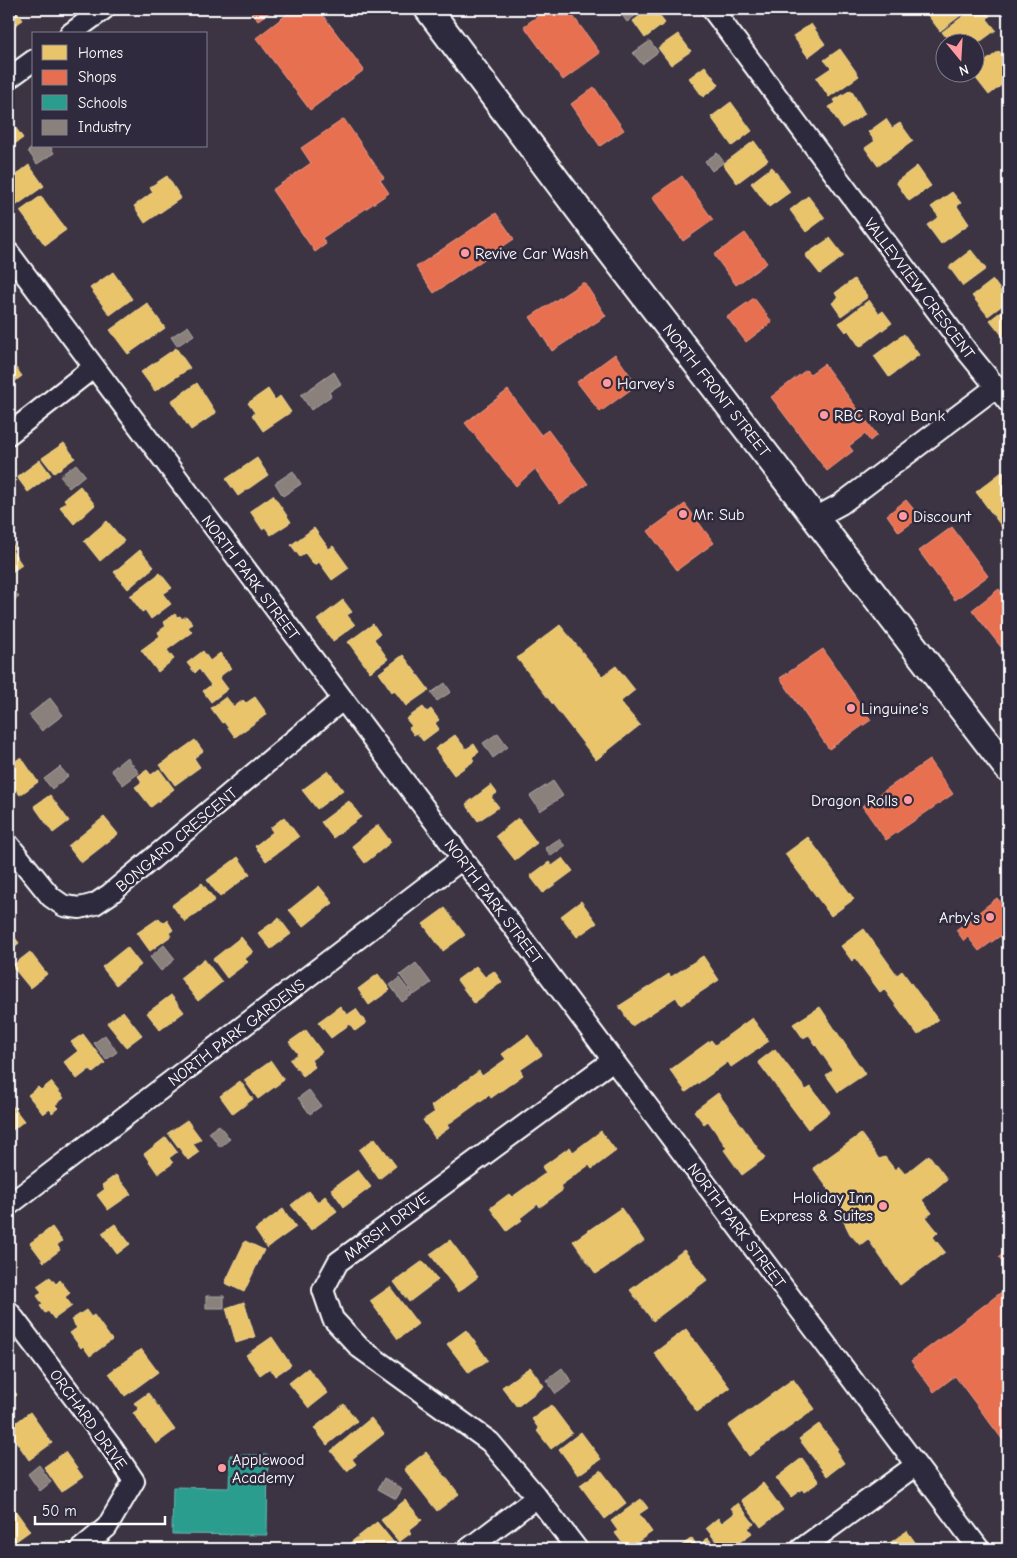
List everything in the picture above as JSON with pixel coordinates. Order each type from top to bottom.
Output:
[{"type":"main road","name":"NORTH FRONT STREET","points":[[428,9],[600,238],[1008,769]]},
{"type":"street","points":[[73,32],[104,9]]},
{"type":"street","name":"VALLEYVIEW CRESCENT","points":[[712,9],[969,354],[1008,402]]},
{"type":"street","points":[[9,78],[32,61]]},
{"type":"street","name":"NORTH PARK STREET","points":[[9,253],[979,1549]]},
{"type":"street","points":[[9,434],[94,367]]},
{"type":"street","points":[[815,518],[841,504],[996,387]]},
{"type":"street","name":"BONGARD CRESCENT","points":[[9,845],[50,897],[64,906],[80,908],[95,904],[110,894],[343,699]]},
{"type":"street","name":"NORTH PARK GARDENS","points":[[9,1205],[462,859]]},
{"type":"street","name":"MARSH DRIVE","points":[[577,1549],[537,1497],[490,1442],[360,1348],[333,1319],[323,1290],[338,1262],[613,1060]]},
{"type":"street","name":"ORCHARD DRIVE","points":[[9,1312],[112,1448],[134,1481],[107,1526],[81,1549]]},
{"type":"street","points":[[801,1549],[916,1465]]},
{"type":"street","points":[[468,1549],[537,1497]]},
{"type":"building: Homes","points":[[9,9],[15,9],[23,20],[9,29]]},
{"type":"building: Homes","points":[[649,9],[654,9],[665,23],[645,38],[633,21]]},
{"type":"building: Homes","points":[[767,9],[781,9],[772,16]]},
{"type":"building: Homes","points":[[923,9],[969,9],[940,31]]},
{"type":"building: Homes","points":[[973,9],[984,9],[990,16],[987,19],[996,30],[984,39],[984,32],[942,32]]},
{"type":"building: Homes","points":[[811,24],[825,44],[808,57],[793,36]]},
{"type":"building: Homes","points":[[678,34],[691,51],[671,65],[658,48]]},
{"type":"building: Homes","points":[[840,49],[859,76],[829,97],[816,78],[831,68],[824,60]]},
{"type":"building: Homes","points":[[999,51],[1008,61],[1008,80],[989,95],[979,82],[984,82],[984,62]]},
{"type":"building: Homes","points":[[705,66],[719,85],[703,97],[689,78]]},
{"type":"building: Homes","points":[[851,90],[865,114],[842,128],[829,107],[836,103],[834,100]]},
{"type":"building: Homes","points":[[731,102],[752,131],[732,146],[711,117]]},
{"type":"building: Homes","points":[[886,119],[892,128],[900,123],[913,141],[878,166],[865,148],[875,141],[868,132]]},
{"type":"building: Homes","points":[[9,121],[23,138],[9,148]]},
{"type":"building: Homes","points":[[754,141],[768,160],[737,183],[723,164]]},
{"type":"building: Homes","points":[[29,165],[44,186],[14,207],[9,200],[9,180]]},
{"type":"building: Homes","points":[[917,166],[931,186],[909,201],[896,182]]},
{"type":"building: Homes","points":[[772,167],[790,192],[769,207],[751,183]]},
{"type":"building: Homes","points":[[167,176],[181,198],[145,223],[134,206],[153,192],[150,187]]},
{"type":"building: Homes","points":[[952,192],[961,203],[957,206],[969,224],[941,244],[927,225],[939,217],[931,207]]},
{"type":"building: Homes","points":[[41,196],[66,230],[45,245],[20,211]]},
{"type":"building: Homes","points":[[808,196],[825,218],[806,232],[790,210]]},
{"type":"building: Homes","points":[[830,238],[844,256],[820,274],[805,255]]},
{"type":"building: Homes","points":[[971,250],[986,269],[963,286],[949,267]]},
{"type":"building: Homes","points":[[113,272],[132,299],[110,315],[90,288]]},
{"type":"building: Homes","points":[[854,279],[868,297],[841,316],[832,303],[838,298],[835,293]]},
{"type":"building: Homes","points":[[993,280],[1008,301],[988,316],[972,296]]},
{"type":"building: Homes","points":[[869,300],[879,314],[883,311],[892,323],[860,347],[848,330],[846,332],[839,323]]},
{"type":"building: Homes","points":[[147,303],[165,328],[128,354],[110,330]]},
{"type":"building: Homes","points":[[1008,306],[1008,338],[1006,340],[990,320]]},
{"type":"building: Homes","points":[[904,334],[919,355],[889,377],[874,356]]},
{"type":"building: Homes","points":[[176,348],[190,368],[155,391],[141,372]]},
{"type":"building: Homes","points":[[16,368],[22,376],[11,384],[15,388],[9,393],[9,369],[11,372]]},
{"type":"building: Homes","points":[[197,383],[216,413],[191,430],[171,401]]},
{"type":"building: Homes","points":[[268,389],[275,400],[280,396],[291,412],[263,431],[252,415],[255,413],[248,403]]},
{"type":"building: Homes","points":[[64,443],[75,458],[54,473],[42,458]]},
{"type":"building: Homes","points":[[257,458],[268,475],[238,496],[226,479]]},
{"type":"building: Homes","points":[[40,460],[51,475],[28,492],[17,477]]},
{"type":"building: Homes","points":[[1003,471],[1008,478],[1008,535],[976,492]]},
{"type":"building: Homes","points":[[80,486],[95,505],[74,524],[60,507],[66,502],[64,499]]},
{"type":"building: Homes","points":[[273,495],[291,522],[271,535],[265,527],[262,529],[250,511]]},
{"type":"building: Homes","points":[[107,521],[124,541],[100,561],[84,541]]},
{"type":"building: Homes","points":[[314,528],[329,549],[333,546],[349,568],[332,580],[319,562],[314,565],[305,553],[300,557],[291,545]]},
{"type":"building: Homes","points":[[9,539],[15,548],[12,550],[22,565],[9,574]]},
{"type":"building: Homes","points":[[140,550],[154,567],[128,589],[114,572]]},
{"type":"building: Homes","points":[[160,573],[172,588],[163,594],[171,604],[151,619],[145,610],[142,612],[130,596]]},
{"type":"building: Homes","points":[[343,600],[352,612],[347,615],[355,625],[333,641],[317,620]]},
{"type":"building: Homes","points":[[175,614],[182,619],[186,616],[193,624],[188,627],[192,632],[167,650],[174,659],[158,672],[141,650],[160,636],[158,632],[166,626],[163,622]]},
{"type":"building: Homes","points":[[373,624],[380,634],[374,639],[388,659],[370,672],[348,642]]},
{"type":"building: Homes","points":[[560,625],[602,676],[616,666],[635,690],[620,702],[640,725],[596,760],[517,658]]},
{"type":"building: Homes","points":[[203,651],[210,661],[220,653],[231,668],[219,677],[228,689],[211,702],[203,691],[211,685],[199,669],[195,673],[187,663]]},
{"type":"building: Homes","points":[[403,655],[429,690],[406,706],[394,690],[392,692],[379,673]]},
{"type":"building: Homes","points":[[226,697],[234,707],[243,700],[246,703],[255,697],[267,714],[235,737],[211,708]]},
{"type":"building: Homes","points":[[423,707],[427,712],[431,709],[439,720],[435,723],[439,729],[423,741],[417,733],[414,735],[409,728],[412,726],[406,719]]},
{"type":"building: Homes","points":[[455,735],[466,749],[474,744],[479,752],[472,757],[474,761],[454,775],[435,749]]},
{"type":"building: Homes","points":[[195,740],[203,751],[194,758],[200,767],[175,785],[160,765]]},
{"type":"building: Homes","points":[[21,757],[38,782],[20,795],[9,780],[9,766]]},
{"type":"building: Homes","points":[[159,769],[174,789],[151,807],[135,787],[142,782],[138,776],[147,770],[151,775]]},
{"type":"building: Homes","points":[[328,771],[343,790],[317,809],[302,790]]},
{"type":"building: Homes","points":[[491,785],[497,793],[491,797],[499,807],[478,821],[466,804]]},
{"type":"building: Homes","points":[[50,795],[69,821],[53,833],[34,806]]},
{"type":"building: Homes","points":[[349,801],[361,817],[333,838],[321,822]]},
{"type":"building: Homes","points":[[104,817],[118,834],[81,863],[68,846]]},
{"type":"building: Homes","points":[[284,817],[299,837],[266,861],[255,846],[273,832],[270,828]]},
{"type":"building: Homes","points":[[518,818],[537,843],[515,860],[496,836]]},
{"type":"building: Homes","points":[[378,825],[391,842],[365,863],[352,846]]},
{"type":"building: Homes","points":[[808,837],[854,899],[831,916],[785,854]]},
{"type":"building: Homes","points":[[238,857],[250,874],[220,897],[207,880]]},
{"type":"building: Homes","points":[[563,858],[573,871],[543,893],[530,876],[549,862],[552,866]]},
{"type":"building: Homes","points":[[202,883],[215,900],[185,922],[172,905]]},
{"type":"building: Homes","points":[[319,886],[333,903],[303,927],[289,910]]},
{"type":"building: Homes","points":[[581,901],[597,923],[577,937],[561,916]]},
{"type":"building: Homes","points":[[445,908],[465,935],[443,951],[423,924]]},
{"type":"building: Homes","points":[[159,918],[163,923],[167,920],[173,930],[169,933],[171,936],[150,951],[137,933]]},
{"type":"building: Homes","points":[[279,918],[291,934],[271,949],[258,933]]},
{"type":"building: Homes","points":[[864,929],[897,975],[902,971],[938,1020],[918,1035],[884,989],[880,992],[855,958],[852,961],[841,946]]},
{"type":"building: Homes","points":[[9,930],[19,943],[9,951]]},
{"type":"building: Homes","points":[[241,937],[253,952],[245,959],[248,962],[227,978],[213,959]]},
{"type":"building: Homes","points":[[127,947],[141,965],[116,985],[102,967]]},
{"type":"building: Homes","points":[[30,952],[47,974],[30,988],[12,966]]},
{"type":"building: Homes","points":[[703,956],[719,980],[681,1005],[676,997],[632,1026],[619,1006],[669,974],[671,977]]},
{"type":"building: Homes","points":[[204,959],[222,982],[198,1001],[180,978]]},
{"type":"building: Homes","points":[[476,966],[485,977],[494,971],[502,982],[474,1003],[457,980]]},
{"type":"building: Homes","points":[[378,974],[390,990],[369,1005],[358,989]]},
{"type":"building: Homes","points":[[171,995],[184,1012],[160,1030],[147,1013]]},
{"type":"building: Homes","points":[[340,1006],[347,1015],[356,1009],[366,1023],[355,1031],[350,1024],[331,1038],[318,1022]]},
{"type":"building: Homes","points":[[820,1007],[865,1074],[838,1092],[826,1075],[833,1070],[809,1035],[803,1038],[793,1024]]},
{"type":"building: Homes","points":[[123,1011],[142,1035],[126,1047],[107,1023]]},
{"type":"building: Homes","points":[[752,1018],[769,1041],[731,1067],[728,1062],[686,1092],[670,1070],[711,1040],[715,1045]]},
{"type":"building: Homes","points":[[306,1030],[322,1052],[311,1060],[315,1067],[303,1076],[290,1060],[298,1054],[289,1042]]},
{"type":"building: Homes","points":[[83,1034],[105,1063],[93,1073],[90,1069],[77,1079],[64,1062],[78,1051],[71,1042]]},
{"type":"building: Homes","points":[[528,1035],[542,1055],[520,1070],[523,1075],[491,1098],[489,1095],[447,1125],[449,1128],[435,1138],[423,1120],[435,1112],[431,1106],[479,1071],[482,1076],[506,1059],[502,1054]]},
{"type":"building: Homes","points":[[775,1049],[806,1090],[811,1087],[830,1112],[808,1129],[758,1062]]},
{"type":"building: Homes","points":[[271,1061],[284,1080],[258,1099],[244,1080]]},
{"type":"building: Homes","points":[[240,1081],[253,1099],[233,1114],[220,1096]]},
{"type":"building: Homes","points":[[51,1082],[64,1098],[55,1105],[58,1108],[52,1113],[50,1109],[43,1114],[28,1095],[38,1087],[41,1090]]},
{"type":"building: Homes","points":[[718,1093],[765,1158],[742,1175],[724,1150],[727,1148],[708,1121],[704,1124],[694,1111]]},
{"type":"building: Homes","points":[[11,1104],[24,1121],[9,1133],[9,1106]]},
{"type":"building: Homes","points":[[187,1120],[201,1139],[193,1144],[199,1152],[188,1160],[168,1133]]},
{"type":"building: Homes","points":[[601,1131],[616,1151],[592,1169],[589,1165],[560,1186],[563,1190],[540,1207],[538,1204],[520,1218],[522,1220],[507,1231],[490,1208],[509,1194],[512,1197],[546,1173],[542,1167],[570,1147],[573,1152]]},
{"type":"building: Homes","name":"Holiday Inn Express & Suites","points":[[861,1134],[879,1159],[885,1157],[895,1170],[898,1166],[905,1174],[929,1155],[947,1179],[922,1200],[932,1213],[926,1217],[938,1232],[933,1237],[945,1252],[900,1285],[868,1239],[860,1245],[850,1234],[841,1216],[845,1212],[813,1168]]},
{"type":"building: Homes","points":[[166,1137],[177,1152],[169,1158],[173,1163],[158,1174],[144,1154]]},
{"type":"building: Homes","points":[[375,1138],[396,1166],[379,1179],[359,1150]]},
{"type":"building: Homes","points":[[358,1170],[371,1187],[344,1207],[331,1189]]},
{"type":"building: Homes","points":[[116,1175],[131,1194],[108,1210],[97,1195],[105,1189],[102,1185]]},
{"type":"building: Homes","points":[[309,1191],[318,1202],[325,1196],[337,1211],[311,1230],[291,1205]]},
{"type":"building: Homes","points":[[621,1208],[644,1241],[596,1274],[573,1241]]},
{"type":"building: Homes","points":[[283,1209],[296,1227],[267,1248],[255,1230]]},
{"type":"building: Homes","points":[[115,1224],[130,1244],[117,1254],[102,1233]]},
{"type":"building: Homes","points":[[52,1227],[62,1241],[57,1245],[60,1250],[44,1262],[30,1243]]},
{"type":"building: Homes","points":[[450,1240],[478,1277],[458,1292],[430,1254]]},
{"type":"building: Homes","points":[[245,1241],[264,1250],[244,1292],[225,1283]]},
{"type":"building: Homes","points":[[684,1250],[707,1280],[653,1321],[630,1290]]},
{"type":"building: Homes","points":[[423,1261],[438,1280],[409,1302],[394,1282]]},
{"type":"building: Homes","points":[[50,1277],[56,1284],[60,1280],[70,1293],[65,1297],[72,1306],[54,1319],[48,1311],[45,1313],[40,1306],[43,1304],[37,1296],[42,1292],[37,1286]]},
{"type":"building: Homes","points":[[390,1287],[418,1324],[398,1339],[370,1301]]},
{"type":"building: Homes","points":[[244,1302],[255,1337],[236,1343],[226,1308]]},
{"type":"building: Homes","points":[[86,1310],[91,1317],[94,1315],[112,1340],[90,1356],[83,1346],[81,1348],[70,1333],[77,1328],[71,1320]]},
{"type":"building: Homes","points":[[686,1329],[730,1388],[697,1412],[654,1353]]},
{"type":"building: Homes","points":[[466,1330],[488,1360],[469,1373],[447,1344]]},
{"type":"building: Homes","points":[[272,1337],[291,1365],[275,1376],[270,1368],[260,1375],[246,1355]]},
{"type":"building: Homes","points":[[141,1349],[158,1372],[125,1396],[109,1373]]},
{"type":"building: Homes","points":[[530,1367],[544,1386],[517,1407],[502,1387]]},
{"type":"building: Homes","points":[[308,1368],[328,1393],[309,1408],[289,1383]]},
{"type":"building: Homes","points":[[793,1379],[815,1409],[749,1456],[728,1426]]},
{"type":"building: Homes","points":[[9,1383],[17,1395],[9,1401]]},
{"type":"building: Homes","points":[[148,1393],[175,1430],[156,1444],[133,1413],[139,1409],[134,1403]]},
{"type":"building: Homes","points":[[344,1404],[357,1421],[327,1445],[314,1428]]},
{"type":"building: Homes","points":[[551,1405],[572,1433],[551,1449],[537,1431],[539,1429],[532,1419]]},
{"type":"building: Homes","points":[[30,1412],[52,1443],[29,1460],[9,1431],[9,1428]]},
{"type":"building: Homes","points":[[371,1418],[384,1434],[352,1459],[356,1464],[347,1471],[331,1451]]},
{"type":"building: Homes","points":[[819,1424],[838,1449],[836,1451],[844,1463],[827,1476],[799,1439]]},
{"type":"building: Homes","points":[[581,1432],[601,1459],[578,1475],[559,1449]]},
{"type":"building: Homes","points":[[65,1452],[83,1477],[61,1492],[44,1467]]},
{"type":"building: Homes","points":[[426,1452],[459,1494],[437,1511],[404,1469]]},
{"type":"building: Homes","points":[[802,1458],[819,1482],[804,1492],[802,1489],[791,1497],[776,1478]]},
{"type":"building: Homes","points":[[601,1470],[626,1503],[605,1519],[580,1485]]},
{"type":"building: Homes","points":[[763,1483],[783,1510],[761,1527],[741,1500]]},
{"type":"building: Homes","points":[[641,1499],[648,1508],[639,1514],[652,1532],[627,1549],[615,1533],[618,1531],[611,1521]]},
{"type":"building: Homes","points":[[405,1500],[422,1520],[409,1530],[411,1533],[399,1542],[381,1520]]},
{"type":"building: Homes","points":[[738,1503],[754,1524],[748,1528],[752,1533],[737,1544],[739,1546],[735,1549],[722,1549],[706,1528],[718,1518],[722,1523],[735,1513],[731,1508]]},
{"type":"building: Homes","points":[[9,1504],[30,1531],[9,1546]]},
{"type":"building: Homes","points":[[377,1522],[394,1543],[387,1549],[355,1549],[350,1543]]},
{"type":"building: Homes","points":[[907,1531],[920,1549],[881,1549]]},
{"type":"building: Homes","points":[[692,1538],[697,1546],[708,1538],[717,1549],[677,1549]]},
{"type":"building: Shops","points":[[249,9],[274,9],[258,20]]},
{"type":"building: Shops","points":[[294,9],[318,9],[364,70],[310,110],[256,38]]},
{"type":"building: Shops","points":[[548,9],[568,9],[600,53],[563,80],[524,26]]},
{"type":"building: Shops","points":[[594,87],[624,130],[600,146],[571,104]]},
{"type":"building: Shops","points":[[344,119],[384,178],[380,180],[389,193],[322,238],[326,244],[315,252],[272,190],[311,163],[301,148]]},
{"type":"building: Shops","points":[[682,176],[713,220],[683,241],[652,197]]},
{"type":"building: Shops","name":"Revive Car Wash","points":[[496,213],[514,239],[434,293],[416,267]]},
{"type":"building: Shops","points":[[745,233],[767,263],[736,285],[714,255]]},
{"type":"building: Shops","points":[[584,282],[606,316],[552,351],[530,317]]},
{"type":"building: Shops","points":[[754,298],[772,322],[746,342],[727,317]]},
{"type":"building: Shops","name":"Harvey's","points":[[615,354],[637,385],[600,412],[577,382]]},
{"type":"building: Shops","name":"RBC Royal Bank","points":[[824,364],[877,435],[870,441],[865,434],[849,446],[853,451],[827,471],[771,397],[806,370],[810,374]]},
{"type":"building: Shops","points":[[508,390],[541,435],[548,430],[588,484],[560,504],[535,469],[516,486],[465,423]]},
{"type":"building: Shops","name":"Discount","points":[[906,500],[920,517],[899,532],[887,515]]},
{"type":"building: Shops","points":[[685,504],[714,543],[677,570],[648,531]]},
{"type":"building: Shops","points":[[952,527],[988,576],[955,600],[919,551]]},
{"type":"building: Shops","points":[[999,589],[1008,602],[1008,641],[1001,647],[972,610]]},
{"type":"building: Shops","points":[[823,649],[871,720],[829,749],[780,678]]},
{"type":"building: Shops","name":"Dragon Rolls","points":[[929,760],[953,794],[886,840],[862,806]]},
{"type":"building: Shops","name":"Arby's","points":[[997,898],[1002,904],[1008,900],[1008,936],[1003,940],[1000,936],[979,951],[968,937],[964,941],[956,930]]},
{"type":"building: Shops","points":[[1008,1250],[1008,1269],[999,1257]]},
{"type":"building: Shops","points":[[1008,1287],[1008,1447],[955,1376],[934,1392],[911,1361]]},
{"type":"building: Schools","points":[[230,1455],[268,1455],[267,1535],[172,1534],[173,1487],[229,1488]]},
{"type":"building: Industry","points":[[623,9],[640,9],[641,11],[627,22],[620,12]]},
{"type":"building: Industry","points":[[650,41],[658,52],[642,64],[633,53]]},
{"type":"building: Industry","points":[[32,148],[51,148],[54,153],[37,164],[28,151]]},
{"type":"building: Industry","points":[[717,153],[724,162],[712,171],[705,161]]},
{"type":"building: Industry","points":[[188,326],[194,335],[177,346],[171,337]]},
{"type":"building: Industry","points":[[334,372],[341,384],[329,392],[331,396],[311,410],[301,395]]},
{"type":"building: Industry","points":[[76,464],[85,475],[69,488],[60,476]]},
{"type":"building: Industry","points":[[293,471],[301,484],[283,496],[275,483]]},
{"type":"building: Industry","points":[[9,584],[19,597],[9,604]]},
{"type":"building: Industry","points":[[445,683],[451,692],[437,701],[431,693]]},
{"type":"building: Industry","points":[[50,698],[63,715],[42,731],[29,715]]},
{"type":"building: Industry","points":[[498,733],[508,747],[493,758],[483,743]]},
{"type":"building: Industry","points":[[127,757],[139,773],[123,785],[111,770]]},
{"type":"building: Industry","points":[[60,767],[68,776],[52,789],[44,779]]},
{"type":"building: Industry","points":[[553,781],[563,796],[540,811],[530,796]]},
{"type":"building: Industry","points":[[559,839],[565,846],[551,856],[545,848]]},
{"type":"building: Industry","points":[[164,945],[175,959],[161,971],[150,957]]},
{"type":"building: Industry","points":[[416,963],[431,983],[414,995],[400,975]]},
{"type":"building: Industry","points":[[399,978],[412,995],[402,1002],[390,985]]},
{"type":"building: Industry","points":[[105,1035],[117,1052],[106,1060],[94,1043]]},
{"type":"building: Industry","points":[[309,1090],[321,1106],[310,1114],[298,1098]]},
{"type":"building: Industry","points":[[219,1125],[230,1139],[220,1147],[209,1132]]},
{"type":"building: Industry","points":[[206,1296],[224,1296],[224,1308],[206,1308]]},
{"type":"building: Industry","points":[[562,1368],[572,1382],[556,1394],[546,1380]]},
{"type":"building: Industry","points":[[39,1465],[51,1482],[40,1491],[28,1474]]},
{"type":"building: Industry","points":[[384,1478],[402,1489],[396,1499],[378,1489]]},
{"type":"place","name":"Revive Car Wash","points":[[465,253]]},
{"type":"place","name":"Harvey's","points":[[607,383]]},
{"type":"place","name":"RBC Royal Bank","points":[[824,415]]},
{"type":"place","name":"Mr. Sub","points":[[683,514]]},
{"type":"place","name":"Discount","points":[[903,516]]},
{"type":"place","name":"Linguine's","points":[[851,708]]},
{"type":"place","name":"Dragon Rolls","points":[[908,800]]},
{"type":"place","name":"Arby's","points":[[990,917]]},
{"type":"place","name":"Holiday Inn Express & Suites","points":[[883,1206]]},
{"type":"place","name":"Applewood Academy","points":[[222,1468]]}]
